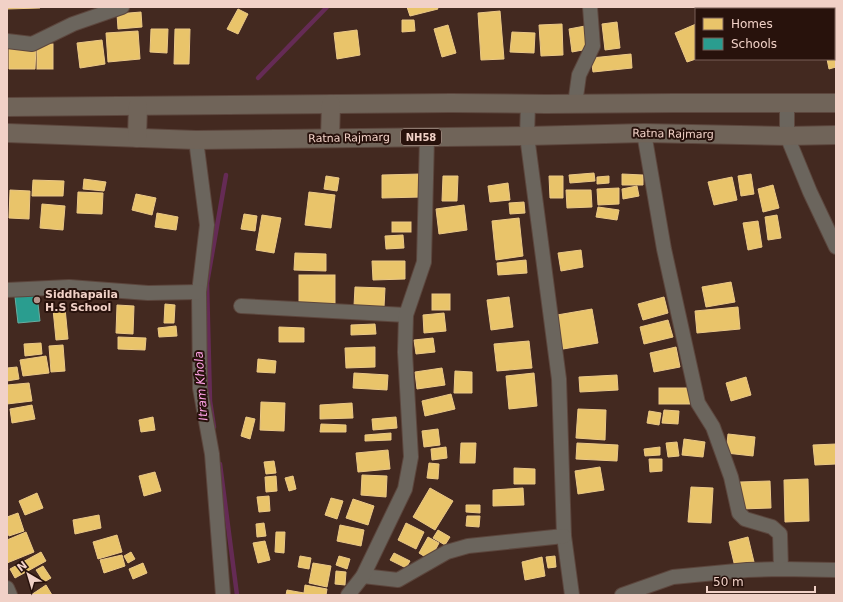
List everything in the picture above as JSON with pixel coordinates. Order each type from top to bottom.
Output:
[{"type":"main road","points":[[7,107],[331,104],[575,104],[675,102],[836,104]]},
{"type":"main road","points":[[330,138],[331,104]]},
{"type":"main road","points":[[137,138],[138,106]]},
{"type":"main road","name":"Ratna Rajmarg","points":[[7,133],[196,140],[644,133],[786,136],[836,135]]},
{"type":"street","points":[[7,40],[32,44],[73,24],[122,7]]},
{"type":"street","points":[[575,104],[579,75],[593,46],[590,7]]},
{"type":"street","points":[[528,104],[526,136],[559,379],[564,536],[572,595]]},
{"type":"street","points":[[787,104],[786,136],[836,247]]},
{"type":"street","points":[[644,133],[664,249],[698,403],[713,427],[731,476],[740,513],[745,519],[772,527],[780,534],[781,569]]},
{"type":"street","points":[[348,595],[363,576],[405,489],[411,457],[404,352],[406,315],[424,262],[427,137]]},
{"type":"street","points":[[196,140],[206,225],[199,292],[200,388],[212,454],[223,595]]},
{"type":"street","points":[[7,290],[69,287],[148,293],[199,292]]},
{"type":"street","points":[[241,306],[406,315]]},
{"type":"street","points":[[363,576],[398,580],[447,552],[468,546],[564,536]]},
{"type":"street","points":[[622,595],[673,577],[747,570],[836,570]]},
{"type":"street","points":[[7,588],[10,595]]},
{"type":"building: Homes","points":[[7,7],[40,7],[40,8],[7,9]]},
{"type":"building: Homes","points":[[407,7],[437,7],[438,9],[410,16]]},
{"type":"building: Homes","points":[[238,9],[248,14],[238,34],[227,29]]},
{"type":"building: Homes","points":[[500,11],[504,59],[481,60],[478,13]]},
{"type":"building: Homes","points":[[141,12],[142,27],[118,29],[117,14]]},
{"type":"building: Homes","points":[[402,20],[414,20],[415,31],[402,32]]},
{"type":"building: Homes","points":[[835,20],[836,25],[835,50]]},
{"type":"building: Homes","points":[[617,22],[620,48],[605,50],[602,24]]},
{"type":"building: Homes","points":[[562,24],[563,55],[541,56],[539,25]]},
{"type":"building: Homes","points":[[695,24],[695,59],[687,62],[675,33]]},
{"type":"building: Homes","points":[[448,25],[456,53],[442,57],[434,29]]},
{"type":"building: Homes","points":[[585,26],[588,49],[572,52],[569,29]]},
{"type":"building: Homes","points":[[151,29],[168,29],[167,53],[150,52]]},
{"type":"building: Homes","points":[[175,29],[190,29],[189,64],[174,64]]},
{"type":"building: Homes","points":[[357,30],[360,55],[337,59],[334,33]]},
{"type":"building: Homes","points":[[138,31],[140,59],[108,62],[106,33]]},
{"type":"building: Homes","points":[[512,32],[535,33],[534,53],[510,52]]},
{"type":"building: Homes","points":[[102,40],[105,64],[80,68],[77,43]]},
{"type":"building: Homes","points":[[37,44],[53,44],[53,69],[37,69]]},
{"type":"building: Homes","points":[[9,47],[36,47],[35,69],[9,69]]},
{"type":"building: Homes","points":[[631,54],[632,68],[593,72],[591,58]]},
{"type":"building: Homes","points":[[835,54],[836,67],[829,69],[827,60],[835,60]]},
{"type":"building: Homes","points":[[594,173],[595,181],[570,183],[569,175]]},
{"type":"building: Homes","points":[[421,174],[421,197],[382,198],[382,175]]},
{"type":"building: Homes","points":[[622,174],[643,175],[643,185],[622,185]]},
{"type":"building: Homes","points":[[751,174],[754,194],[741,196],[738,176]]},
{"type":"building: Homes","points":[[326,176],[339,178],[337,191],[324,189]]},
{"type":"building: Homes","points":[[443,176],[458,176],[457,201],[442,201]]},
{"type":"building: Homes","points":[[549,176],[563,176],[563,198],[550,198]]},
{"type":"building: Homes","points":[[609,176],[609,183],[597,184],[597,177]]},
{"type":"building: Homes","points":[[732,177],[737,200],[714,205],[708,182]]},
{"type":"building: Homes","points":[[84,179],[106,182],[104,191],[83,189]]},
{"type":"building: Homes","points":[[33,180],[64,181],[63,196],[32,196]]},
{"type":"building: Homes","points":[[508,183],[510,200],[490,202],[488,186]]},
{"type":"building: Homes","points":[[773,185],[779,208],[763,212],[758,189]]},
{"type":"building: Homes","points":[[637,186],[639,196],[623,199],[622,189]]},
{"type":"building: Homes","points":[[619,188],[619,204],[598,205],[597,189]]},
{"type":"building: Homes","points":[[10,190],[30,191],[29,219],[9,218]]},
{"type":"building: Homes","points":[[566,190],[591,190],[592,207],[567,208]]},
{"type":"building: Homes","points":[[78,192],[103,193],[102,214],[77,213]]},
{"type":"building: Homes","points":[[309,192],[335,195],[331,228],[305,225]]},
{"type":"building: Homes","points":[[136,194],[156,198],[152,215],[132,210]]},
{"type":"building: Homes","points":[[524,202],[525,213],[510,214],[509,203]]},
{"type":"building: Homes","points":[[42,204],[65,206],[63,230],[40,228]]},
{"type":"building: Homes","points":[[464,205],[467,230],[439,234],[436,209]]},
{"type":"building: Homes","points":[[598,207],[619,210],[617,220],[596,217]]},
{"type":"building: Homes","points":[[157,213],[178,217],[176,230],[155,227]]},
{"type":"building: Homes","points":[[244,214],[257,216],[255,231],[241,229]]},
{"type":"building: Homes","points":[[262,215],[281,218],[274,253],[256,250]]},
{"type":"building: Homes","points":[[777,215],[781,238],[768,240],[765,217]]},
{"type":"building: Homes","points":[[519,218],[523,256],[496,260],[492,221]]},
{"type":"building: Homes","points":[[758,221],[762,247],[748,250],[743,223]]},
{"type":"building: Homes","points":[[392,222],[411,222],[411,232],[392,232]]},
{"type":"building: Homes","points":[[403,235],[404,248],[386,249],[385,236]]},
{"type":"building: Homes","points":[[581,250],[583,267],[561,271],[558,253]]},
{"type":"building: Homes","points":[[295,253],[326,254],[326,271],[294,270]]},
{"type":"building: Homes","points":[[526,260],[527,273],[498,275],[497,263]]},
{"type":"building: Homes","points":[[372,261],[405,261],[405,279],[373,280]]},
{"type":"building: Homes","points":[[299,275],[335,275],[335,305],[299,305]]},
{"type":"building: Homes","points":[[731,282],[735,302],[706,307],[702,287]]},
{"type":"building: Homes","points":[[355,287],[385,288],[384,307],[354,306]]},
{"type":"building: Homes","points":[[432,294],[450,294],[450,310],[432,310]]},
{"type":"building: Homes","points":[[509,297],[513,327],[491,330],[487,300]]},
{"type":"building: Homes","points":[[664,297],[668,313],[643,320],[638,304]]},
{"type":"building: Homes","points":[[165,304],[175,305],[174,323],[164,323]]},
{"type":"building: Homes","points":[[117,305],[134,306],[133,334],[116,333]]},
{"type":"building: Homes","points":[[738,307],[740,329],[697,333],[695,311]]},
{"type":"building: Homes","points":[[65,308],[68,339],[56,340],[53,309]]},
{"type":"building: Homes","points":[[592,309],[598,343],[563,349],[557,315]]},
{"type":"building: Homes","points":[[444,313],[446,331],[424,333],[423,315]]},
{"type":"building: Homes","points":[[668,320],[673,337],[644,344],[640,327]]},
{"type":"building: Homes","points":[[375,324],[376,334],[351,335],[351,325]]},
{"type":"building: Homes","points":[[176,326],[177,336],[159,337],[158,328]]},
{"type":"building: Homes","points":[[279,327],[304,328],[304,342],[279,342]]},
{"type":"building: Homes","points":[[118,337],[146,338],[145,350],[118,349]]},
{"type":"building: Homes","points":[[433,338],[435,352],[416,354],[414,340]]},
{"type":"building: Homes","points":[[529,341],[532,368],[497,371],[494,344]]},
{"type":"building: Homes","points":[[41,343],[42,354],[25,356],[24,344]]},
{"type":"building: Homes","points":[[63,345],[65,371],[51,372],[49,346]]},
{"type":"building: Homes","points":[[375,347],[375,367],[346,368],[345,348]]},
{"type":"building: Homes","points":[[676,347],[680,367],[654,372],[650,353]]},
{"type":"building: Homes","points":[[46,356],[49,373],[23,376],[20,360]]},
{"type":"building: Homes","points":[[258,359],[276,361],[275,373],[257,372]]},
{"type":"building: Homes","points":[[17,367],[19,379],[7,381],[7,368]]},
{"type":"building: Homes","points":[[442,368],[445,385],[417,389],[415,372]]},
{"type":"building: Homes","points":[[455,371],[472,372],[472,393],[454,393]]},
{"type":"building: Homes","points":[[354,373],[388,375],[387,390],[353,388]]},
{"type":"building: Homes","points":[[534,373],[537,406],[509,409],[506,376]]},
{"type":"building: Homes","points":[[617,375],[618,390],[580,392],[579,377]]},
{"type":"building: Homes","points":[[746,377],[751,395],[731,401],[726,383]]},
{"type":"building: Homes","points":[[29,383],[32,401],[7,404],[7,385]]},
{"type":"building: Homes","points":[[659,388],[690,388],[690,404],[659,404]]},
{"type":"building: Homes","points":[[451,394],[455,409],[425,416],[422,401]]},
{"type":"building: Homes","points":[[261,402],[285,403],[284,431],[260,430]]},
{"type":"building: Homes","points":[[352,403],[353,418],[320,419],[320,405]]},
{"type":"building: Homes","points":[[32,405],[35,419],[12,423],[10,409]]},
{"type":"building: Homes","points":[[578,409],[606,410],[605,440],[576,438]]},
{"type":"building: Homes","points":[[664,410],[679,411],[678,424],[662,423]]},
{"type":"building: Homes","points":[[649,411],[661,413],[659,425],[647,423]]},
{"type":"building: Homes","points":[[153,417],[155,430],[141,432],[139,420]]},
{"type":"building: Homes","points":[[246,417],[255,419],[250,439],[241,436]]},
{"type":"building: Homes","points":[[396,417],[397,428],[373,430],[372,419]]},
{"type":"building: Homes","points":[[321,424],[346,425],[346,432],[320,432]]},
{"type":"building: Homes","points":[[438,429],[440,445],[424,447],[422,431]]},
{"type":"building: Homes","points":[[391,433],[391,440],[365,441],[365,435]]},
{"type":"building: Homes","points":[[728,434],[755,437],[753,456],[726,453]]},
{"type":"building: Homes","points":[[684,439],[705,442],[703,457],[682,455]]},
{"type":"building: Homes","points":[[677,442],[679,456],[668,457],[666,443]]},
{"type":"building: Homes","points":[[461,443],[476,443],[475,463],[460,463]]},
{"type":"building: Homes","points":[[577,443],[618,445],[617,461],[576,459]]},
{"type":"building: Homes","points":[[836,444],[836,464],[815,465],[813,445]]},
{"type":"building: Homes","points":[[446,447],[447,458],[432,460],[431,449]]},
{"type":"building: Homes","points":[[660,447],[660,455],[645,456],[644,449]]},
{"type":"building: Homes","points":[[388,450],[390,469],[358,472],[356,453]]},
{"type":"building: Homes","points":[[649,459],[662,459],[662,471],[650,472]]},
{"type":"building: Homes","points":[[274,461],[276,473],[266,474],[264,462]]},
{"type":"building: Homes","points":[[429,463],[439,464],[438,479],[427,478]]},
{"type":"building: Homes","points":[[600,467],[604,490],[578,494],[575,471]]},
{"type":"building: Homes","points":[[514,468],[535,469],[535,484],[514,484]]},
{"type":"building: Homes","points":[[155,472],[161,491],[144,496],[139,476]]},
{"type":"building: Homes","points":[[362,475],[387,476],[386,497],[361,495]]},
{"type":"building: Homes","points":[[276,476],[277,491],[266,492],[265,477]]},
{"type":"building: Homes","points":[[293,476],[296,489],[289,491],[285,478]]},
{"type":"building: Homes","points":[[808,479],[809,521],[785,522],[784,480]]},
{"type":"building: Homes","points":[[770,481],[771,508],[741,509],[740,482]]},
{"type":"building: Homes","points":[[691,487],[713,488],[711,523],[688,522]]},
{"type":"building: Homes","points":[[430,488],[453,501],[435,530],[413,517]]},
{"type":"building: Homes","points":[[523,488],[524,505],[493,506],[493,490]]},
{"type":"building: Homes","points":[[37,493],[43,508],[25,515],[19,501]]},
{"type":"building: Homes","points":[[269,496],[270,511],[259,512],[257,497]]},
{"type":"building: Homes","points":[[331,498],[343,501],[337,519],[325,515]]},
{"type":"building: Homes","points":[[353,499],[374,506],[368,525],[346,518]]},
{"type":"building: Homes","points":[[466,505],[480,505],[480,513],[466,512]]},
{"type":"building: Homes","points":[[18,513],[24,531],[9,536],[7,531],[7,517]]},
{"type":"building: Homes","points":[[99,515],[101,528],[75,534],[73,520]]},
{"type":"building: Homes","points":[[467,516],[480,516],[479,527],[466,526]]},
{"type":"building: Homes","points":[[264,523],[266,536],[257,537],[256,524]]},
{"type":"building: Homes","points":[[406,523],[424,532],[416,549],[398,540]]},
{"type":"building: Homes","points":[[340,525],[364,530],[361,546],[337,541]]},
{"type":"building: Homes","points":[[438,530],[450,537],[445,545],[433,538]]},
{"type":"building: Homes","points":[[26,532],[34,552],[7,563],[7,540]]},
{"type":"building: Homes","points":[[276,532],[285,532],[284,553],[275,552]]},
{"type":"building: Homes","points":[[117,535],[122,552],[98,559],[93,542]]},
{"type":"building: Homes","points":[[428,537],[439,543],[430,560],[419,553]]},
{"type":"building: Homes","points":[[748,537],[754,562],[735,567],[729,542]]},
{"type":"building: Homes","points":[[265,541],[270,560],[258,563],[253,543]]},
{"type":"building: Homes","points":[[41,552],[46,561],[15,578],[10,569]]},
{"type":"building: Homes","points":[[131,552],[135,559],[128,563],[124,556]]},
{"type":"building: Homes","points":[[394,553],[410,561],[406,568],[390,560]]},
{"type":"building: Homes","points":[[122,555],[125,566],[104,573],[100,560]]},
{"type":"building: Homes","points":[[300,556],[311,558],[309,569],[298,567]]},
{"type":"building: Homes","points":[[339,556],[350,559],[347,569],[336,565]]},
{"type":"building: Homes","points":[[555,556],[556,567],[548,568],[546,557]]},
{"type":"building: Homes","points":[[542,557],[545,576],[525,580],[522,562]]},
{"type":"building: Homes","points":[[143,563],[147,573],[133,579],[129,569]]},
{"type":"building: Homes","points":[[313,563],[331,566],[327,587],[309,583]]},
{"type":"building: Homes","points":[[43,566],[51,578],[44,582],[36,570]]},
{"type":"building: Homes","points":[[336,571],[346,572],[345,585],[335,584]]},
{"type":"building: Homes","points":[[46,585],[52,595],[31,595]]},
{"type":"building: Homes","points":[[305,585],[327,589],[326,595],[286,595],[287,590],[304,593]]},
{"type":"building: Schools","points":[[37,295],[40,321],[18,323],[15,297]]},
{"type":"waterway","name":"Itram Khola","points":[[258,78],[327,7]]},
{"type":"waterway","name":"Itram Khola","points":[[214,427],[210,401],[207,283],[226,175]]},
{"type":"waterway","name":"Itram Khola","points":[[220,464],[237,595]]},
{"type":"place","name":"Siddhapaila H.S School","points":[[37,300]]}]
